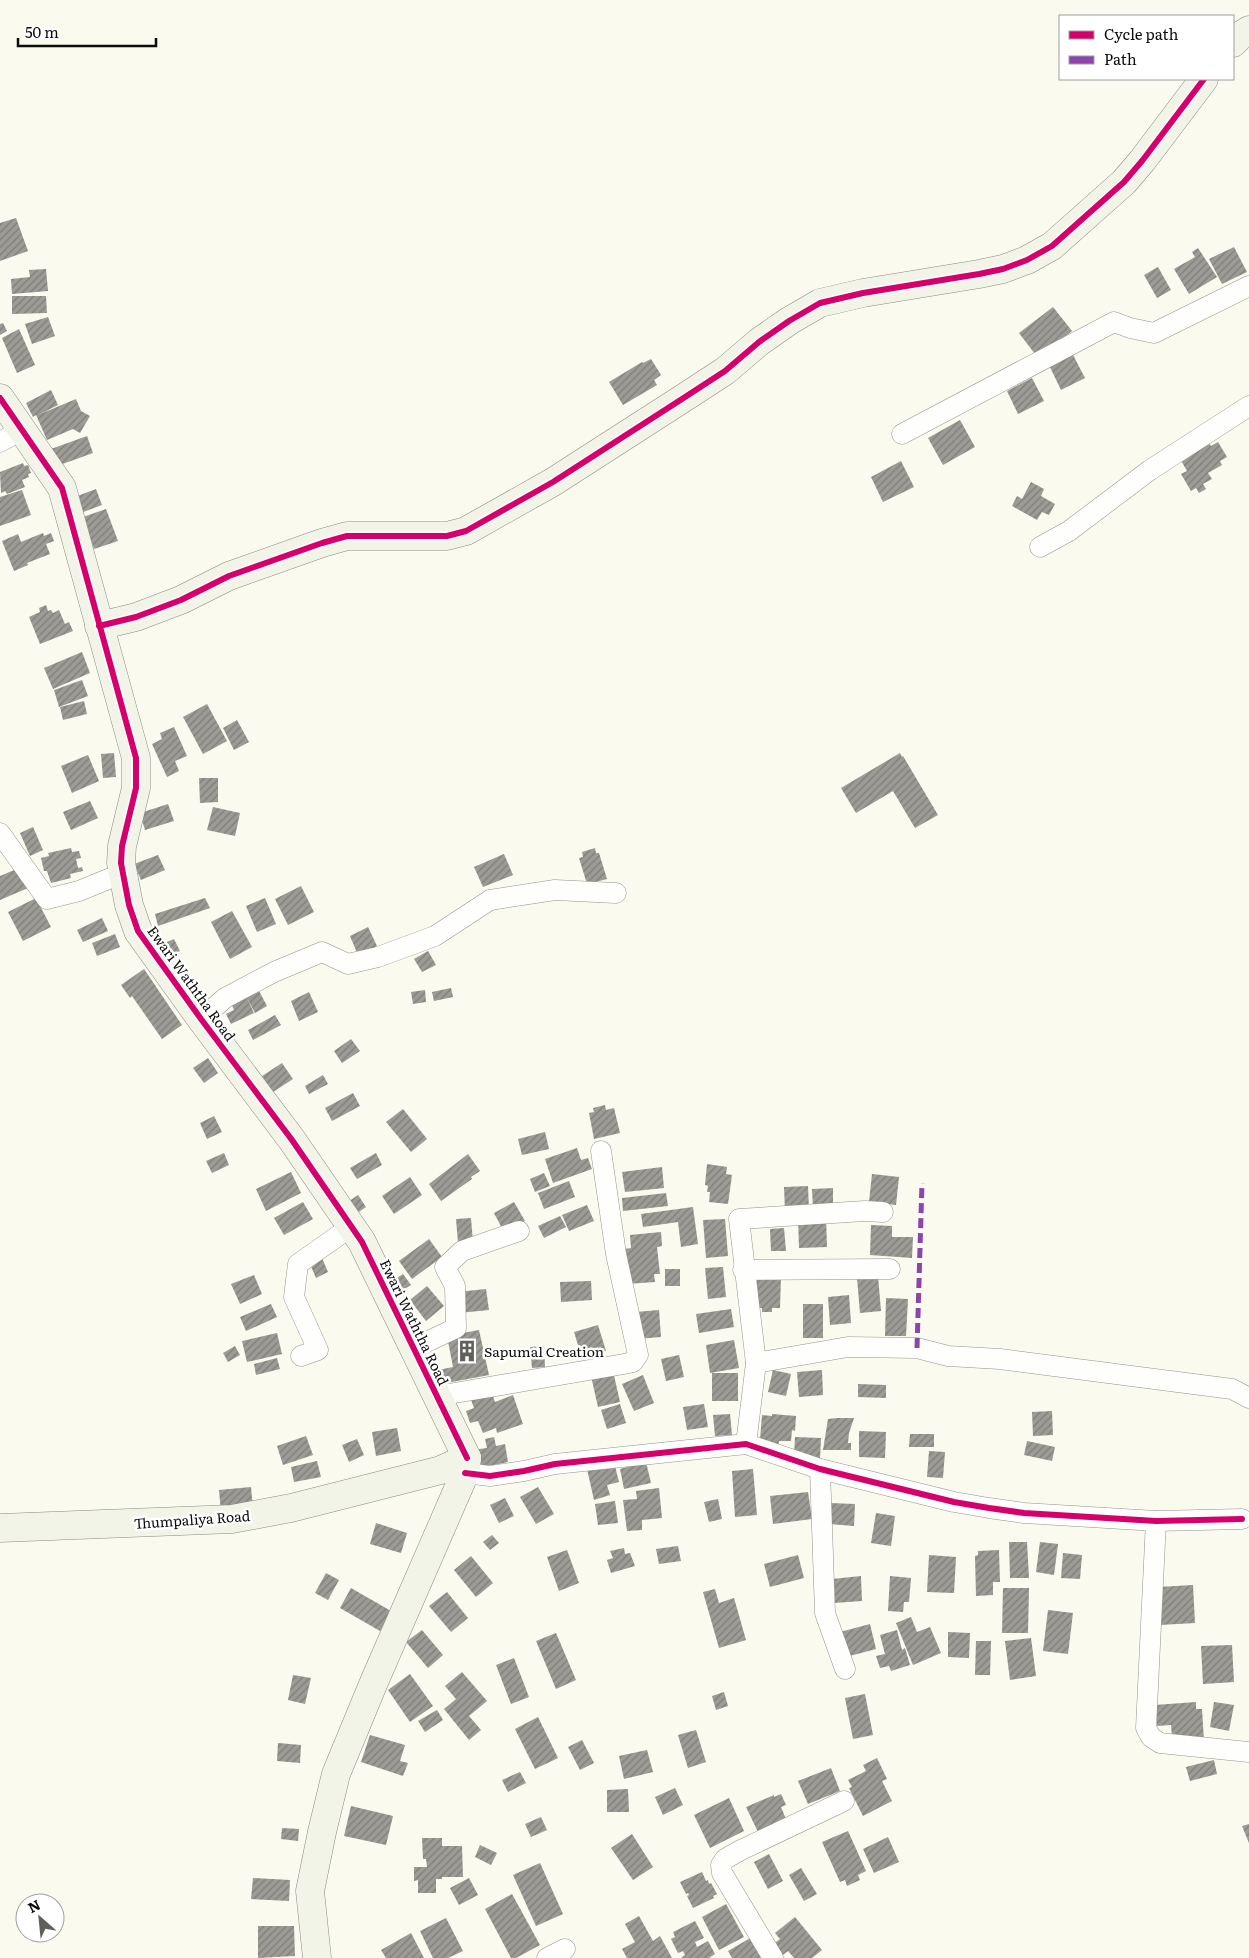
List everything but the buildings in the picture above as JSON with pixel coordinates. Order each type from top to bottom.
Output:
[{"type":"street","points":[[1234,42],[1240,35],[1249,30]]},
{"type":"street","points":[[100,626],[181,600],[229,576],[347,536],[447,536],[466,531],[553,482],[682,399],[725,371],[759,342],[789,321],[820,303],[863,293],[979,274],[1003,269],[1027,260],[1052,246],[1124,182],[1203,80]]},
{"type":"street","points":[[902,434],[1114,322],[1130,328],[1154,333],[1249,286]]},
{"type":"street","name":"Ewari Waththa Road","points":[[0,398],[11,436],[62,488],[136,758],[136,788],[122,846],[121,863],[128,905],[138,931],[292,1140],[362,1242],[437,1396],[466,1465]]},
{"type":"street","points":[[1040,547],[1069,531],[1150,470],[1249,406]]},
{"type":"street","points":[[0,833],[47,899],[79,890],[123,873]]},
{"type":"street","points":[[201,1018],[225,998],[274,972],[322,952],[348,964],[378,957],[434,936],[490,900],[555,890],[616,893]]},
{"type":"street","points":[[437,1396],[624,1364],[633,1362],[638,1355],[616,1254],[601,1151]]},
{"type":"street","points":[[746,1444],[756,1363],[739,1219],[865,1211],[883,1212]]},
{"type":"street","points":[[302,1356],[318,1350],[294,1297],[298,1264],[352,1226]]},
{"type":"street","points":[[414,1348],[441,1337],[456,1328],[455,1286],[445,1267],[462,1251],[519,1231]]},
{"type":"street","points":[[744,1270],[890,1269]]},
{"type":"street","points":[[756,1363],[848,1347],[917,1348],[948,1356],[1010,1360],[1232,1389],[1249,1398]]},
{"type":"street","points":[[317,1958],[310,1891],[336,1774],[466,1465],[490,1476],[555,1464],[746,1444],[820,1470],[954,1502],[989,1508],[1024,1513],[1156,1521],[1242,1519]]},
{"type":"street","name":"Thumpaliya Road","points":[[0,1528],[232,1519],[291,1508],[466,1465]]},
{"type":"street","points":[[820,1470],[825,1613],[845,1669]]},
{"type":"street","points":[[1156,1521],[1146,1728],[1151,1737],[1160,1743],[1249,1752]]},
{"type":"street","points":[[773,1958],[722,1873],[721,1865],[725,1859],[742,1850],[844,1801]]},
{"type":"street","points":[[547,1958],[565,1948]]},
{"type":"marked path","points":[[917,1348],[922,1183]]},
{"type":"cycle path","points":[[99,626],[136,617],[181,600],[229,576],[347,536],[447,536],[466,531],[553,482],[682,399],[725,371],[759,342],[789,321],[820,303],[863,293],[979,274],[1003,269],[1027,260],[1052,246],[1124,182],[1203,80]]},
{"type":"cycle path","points":[[0,398],[62,488],[136,758],[136,788],[122,846],[121,863],[129,905],[138,931],[292,1140],[362,1242],[467,1458]]},
{"type":"cycle path","points":[[465,1473],[490,1476],[555,1464],[746,1444],[820,1469],[954,1502],[989,1508],[1024,1513],[1156,1521],[1242,1519]]},
{"type":"place","name":"Sapumal Creation","points":[[467,1351]]}]
